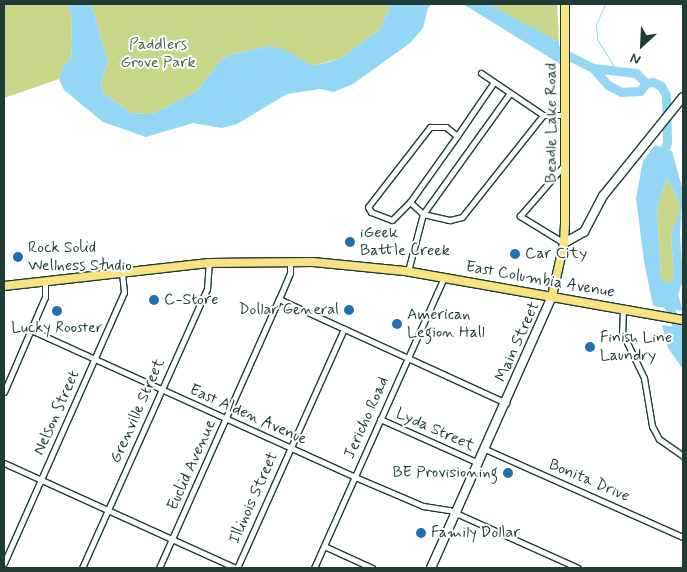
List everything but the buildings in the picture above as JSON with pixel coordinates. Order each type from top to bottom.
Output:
[{"type":"main road","name":"Beadle Lake Road","points":[[564,243],[565,4]]},
{"type":"main road","name":"Main Street","points":[[552,296],[564,243]]},
{"type":"main road","name":"East Columbia Avenue","points":[[4,286],[209,263],[290,261],[406,271],[683,320]]},
{"type":"street","points":[[481,73],[543,115],[565,115]]},
{"type":"street","points":[[457,136],[446,127],[430,127],[368,207],[379,217],[392,220],[410,202],[457,136],[494,82]]},
{"type":"street","points":[[406,271],[423,214],[510,93]]},
{"type":"street","points":[[565,164],[520,216],[564,243],[584,232],[603,196],[682,98]]},
{"type":"street","points":[[410,202],[423,214],[450,220],[462,217],[543,115]]},
{"type":"street","name":"Euclid Avenue","points":[[159,568],[279,300],[290,273],[290,261]]},
{"type":"street","name":"Grenville Street","points":[[82,568],[207,289],[209,263]]},
{"type":"street","name":"Nelson Street","points":[[4,563],[124,292],[122,272]]},
{"type":"street","name":"Jericho Road","points":[[314,568],[444,277]]},
{"type":"street","points":[[4,392],[44,297],[45,282]]},
{"type":"street","name":"Main Street","points":[[431,568],[552,296]]},
{"type":"street","points":[[279,300],[506,403]]},
{"type":"street","points":[[623,308],[622,332],[644,378],[652,426],[658,439],[683,456]]},
{"type":"street","name":"Illinois Street","points":[[237,568],[344,329]]},
{"type":"street","name":"East Alden Avenue","points":[[31,330],[354,477],[423,506],[456,514],[578,568]]},
{"type":"street","name":"Lyda Street","points":[[380,419],[479,462]]},
{"type":"street","name":"Bonita Drive","points":[[485,449],[683,537]]},
{"type":"street","points":[[4,463],[237,568]]},
{"type":"street","points":[[324,546],[372,568]]},
{"type":"green space","points":[[4,4],[67,4],[71,14],[72,44],[71,58],[62,68],[59,79],[4,98]]},
{"type":"green space","name":"Paddlers Grove Park","points":[[91,4],[391,4],[380,29],[341,58],[313,66],[269,46],[229,55],[219,62],[197,91],[152,114],[131,113],[103,93],[101,82],[108,61]]},
{"type":"green space","points":[[488,4],[557,4],[559,42],[541,34]]},
{"type":"green space","points":[[667,178],[680,203],[680,213],[671,234],[674,279],[664,285],[661,276],[657,207]]},
{"type":"water","points":[[67,4],[91,4],[108,61],[101,82],[103,93],[131,113],[152,114],[197,91],[219,62],[229,55],[269,46],[283,49],[313,66],[329,62],[341,58],[380,29],[391,4],[432,4],[428,8],[423,28],[410,43],[353,84],[334,92],[320,89],[287,94],[237,124],[222,128],[193,123],[146,137],[103,122],[64,90],[59,79],[62,68],[71,58],[72,44],[71,14]]},
{"type":"water","points":[[463,4],[488,4],[559,42],[560,64]]},
{"type":"water","points":[[655,145],[672,151],[683,191],[680,233],[683,280],[678,295],[683,311],[653,306],[644,261],[636,198],[643,161]],"holes":[[[667,178],[680,203],[680,212],[671,234],[674,279],[664,284],[661,276],[657,207]]]},
{"type":"water","points":[[662,325],[683,328],[683,369],[668,348]]},
{"type":"waterway","points":[[605,4],[596,24],[597,39],[616,70]]},
{"type":"waterway","points":[[549,46],[593,68],[608,85],[621,92],[640,91],[646,83],[653,82],[661,86],[666,95],[667,142],[661,159]]},
{"type":"waterway","points":[[593,68],[636,73],[646,83]]},
{"type":"waterway","points":[[666,299],[683,342]]},
{"type":"place","name":"iGeek Battle Creek","points":[[350,242]]},
{"type":"place","name":"Car City","points":[[515,254]]},
{"type":"place","name":"Rock Solid Wellness Studio","points":[[18,257]]},
{"type":"place","name":"C-Store","points":[[154,300]]},
{"type":"place","name":"Dollar General","points":[[349,310]]},
{"type":"place","name":"Lucky Rooster","points":[[57,311]]},
{"type":"place","name":"American Legion Hall","points":[[397,324]]},
{"type":"place","name":"Finish Line Laundry","points":[[590,347]]},
{"type":"place","name":"BE Provisioning","points":[[508,473]]},
{"type":"place","name":"Family Dollar","points":[[421,533]]}]
